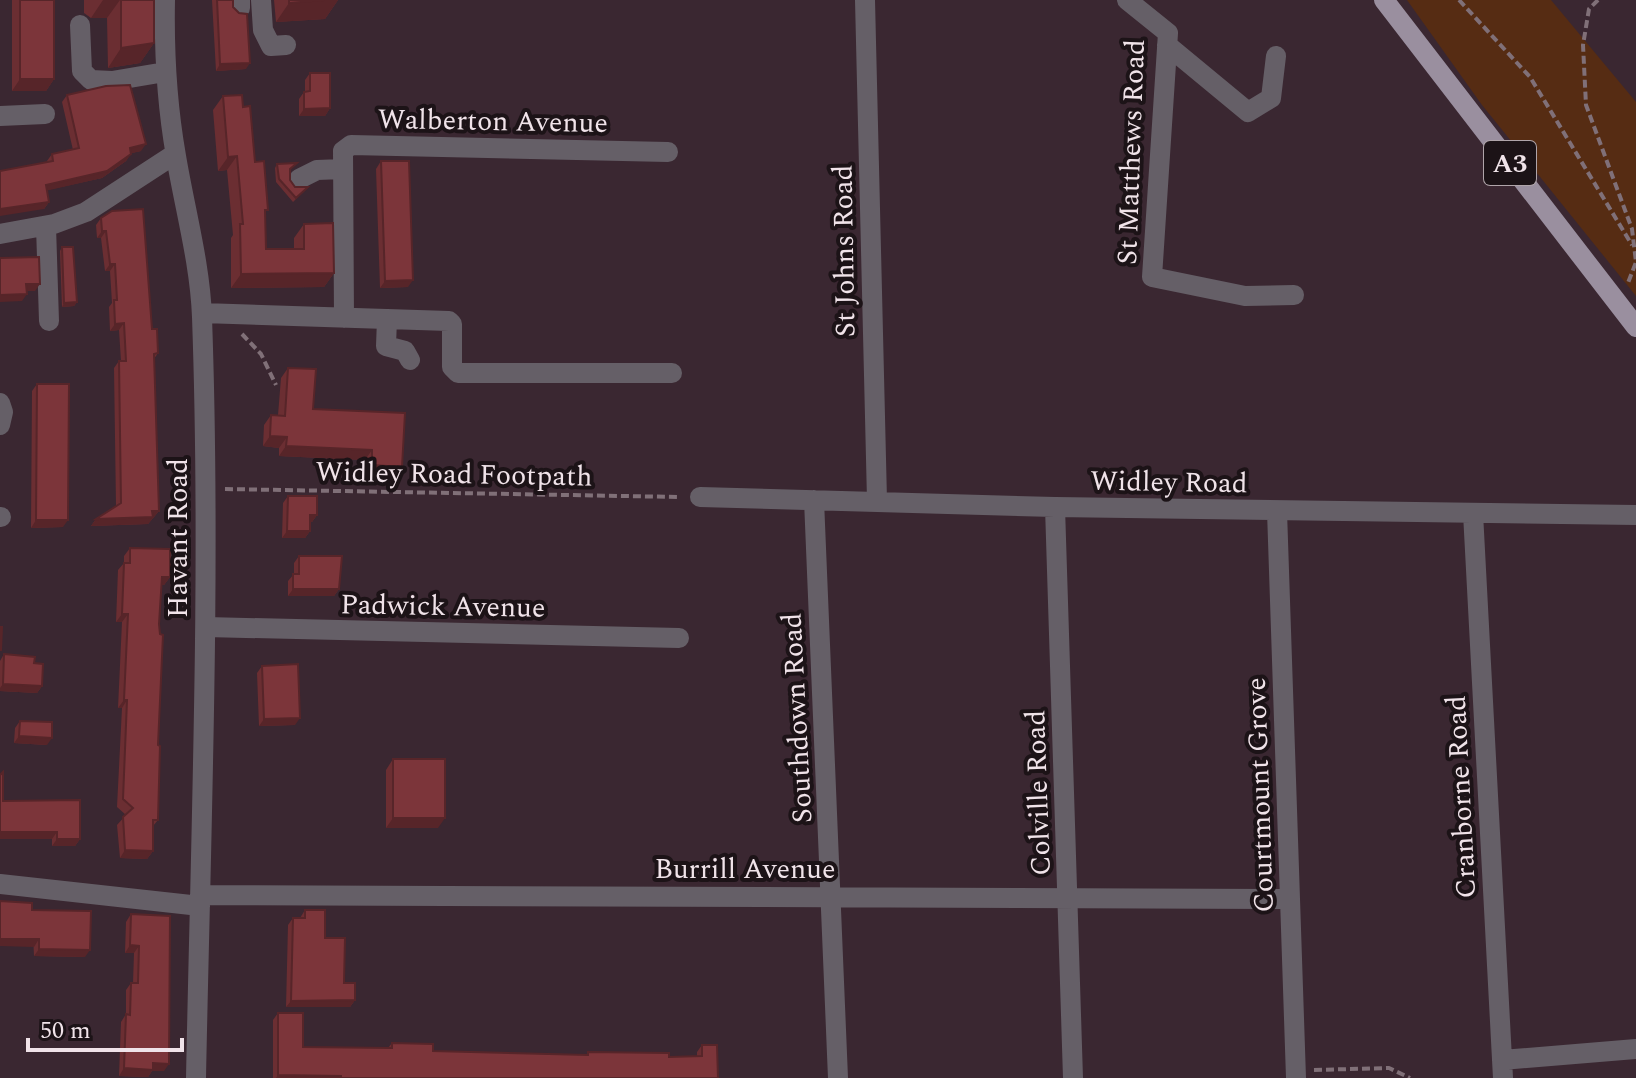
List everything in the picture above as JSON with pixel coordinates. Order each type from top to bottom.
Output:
[{"type":"main road","name":"A3","points":[[1384,0],[1636,327]]},
{"type":"street","name":"Havant Road","points":[[165,0],[165,72],[175,154],[197,271],[211,313],[196,1078]]},
{"type":"street","points":[[261,0],[263,30],[271,46],[286,45]]},
{"type":"street","name":"St Johns Road","points":[[865,0],[877,500]]},
{"type":"street","name":"St Matthews Road","points":[[1127,0],[1168,33],[1152,277],[1245,296],[1294,295]]},
{"type":"street","points":[[80,25],[82,71],[86,78],[112,81],[165,72]]},
{"type":"street","points":[[1167,45],[1248,112],[1271,98],[1276,56]]},
{"type":"street","points":[[0,116],[45,114]]},
{"type":"street","name":"Walberton Avenue","points":[[343,169],[343,151],[351,145],[668,152]]},
{"type":"street","points":[[0,234],[46,226],[86,212],[175,154]]},
{"type":"street","points":[[299,179],[317,170],[343,169],[344,318]]},
{"type":"street","points":[[46,226],[49,321]]},
{"type":"street","points":[[211,313],[449,321],[452,324],[452,367],[458,373],[672,373]]},
{"type":"street","points":[[387,319],[386,346],[405,351],[410,360]]},
{"type":"street","points":[[0,403],[3,412],[0,425]]},
{"type":"street","name":"Widley Road","points":[[700,497],[1055,507],[1636,515]]},
{"type":"street","name":"Southdown Road","points":[[814,500],[838,1078]]},
{"type":"street","name":"Colville Road","points":[[1055,507],[1073,1078]]},
{"type":"street","name":"Courtmount Grove","points":[[1277,511],[1296,1074]]},
{"type":"street","name":"Cranborne Road","points":[[1473,513],[1503,1069]]},
{"type":"street","name":"Padwick Avenue","points":[[206,627],[679,638]]},
{"type":"street","name":"Burrill Avenue","points":[[0,884],[200,900],[832,896],[1290,899]]},
{"type":"street","points":[[1503,1069],[1636,1049]]},
{"type":"path","points":[[1459,0],[1530,77],[1635,249]]},
{"type":"path","points":[[1598,0],[1589,9],[1583,45],[1586,105],[1632,229],[1636,262],[1620,306]]},
{"type":"path","points":[[211,313],[261,354],[276,385]]},
{"type":"path","name":"Widley Road Footpath","points":[[206,489],[700,497]]},
{"type":"path","points":[[1296,1074],[1389,1068],[1410,1078]]},
{"type":"shaded area","points":[[1407,0],[1551,0],[1636,102],[1636,296],[1482,105]]},
{"type":"building","points":[[20,0],[54,0],[54,79],[20,79]]},
{"type":"building","points":[[121,0],[154,0],[154,43],[121,48]]},
{"type":"building","points":[[217,0],[233,0],[233,7],[239,13],[247,14],[250,63],[220,64]]},
{"type":"building","points":[[289,0],[324,0],[289,3]]},
{"type":"building","points":[[310,73],[330,73],[330,108],[304,109],[304,92],[310,91]]},
{"type":"building","points":[[130,85],[146,144],[130,148],[131,154],[107,171],[46,185],[49,202],[0,209],[0,171],[53,161],[52,154],[79,148],[67,95],[106,86]]},
{"type":"building","points":[[242,95],[243,107],[250,106],[255,162],[264,161],[268,210],[265,210],[266,249],[304,249],[304,224],[333,223],[334,273],[241,274],[240,224],[243,224],[237,156],[228,157],[223,96]]},
{"type":"building","points":[[381,161],[409,161],[413,280],[385,281]]},
{"type":"building","points":[[297,163],[290,169],[290,180],[295,187],[308,187],[296,198],[279,179],[277,164]]},
{"type":"building","points":[[143,209],[152,329],[157,329],[158,353],[154,354],[159,511],[152,511],[153,517],[96,519],[121,503],[119,361],[126,361],[124,323],[115,324],[115,264],[110,264],[106,231],[102,231],[101,218],[112,211]]},
{"type":"building","points":[[62,247],[73,247],[77,302],[64,303]]},
{"type":"building","points":[[39,257],[40,284],[26,284],[27,294],[0,295],[0,258]]},
{"type":"building","points":[[288,368],[316,369],[313,409],[405,413],[402,467],[372,465],[372,450],[286,446],[287,437],[270,436],[271,415],[285,416]]},
{"type":"building","points":[[37,384],[69,384],[68,520],[36,520]]},
{"type":"building","points":[[288,496],[317,496],[317,515],[310,515],[310,531],[287,531]]},
{"type":"building","points":[[130,548],[170,549],[170,577],[162,577],[159,624],[160,634],[163,635],[158,820],[153,820],[153,851],[125,850],[123,817],[133,808],[123,799],[128,614],[122,614],[124,563],[130,563]]},
{"type":"building","points":[[299,556],[342,556],[339,589],[293,589],[293,574],[299,574]]},
{"type":"building","points":[[4,654],[35,657],[34,663],[43,664],[42,686],[3,684]]},
{"type":"building","points":[[298,664],[300,718],[264,719],[262,666]]},
{"type":"building","points":[[20,721],[52,722],[52,738],[19,736]]},
{"type":"building","points":[[393,759],[445,759],[445,818],[393,818]]},
{"type":"building","points":[[3,772],[3,801],[80,800],[80,839],[57,839],[57,832],[0,832],[0,775]]},
{"type":"building","points":[[0,901],[32,903],[32,910],[91,911],[90,950],[39,949],[39,939],[0,939]]},
{"type":"building","points":[[305,910],[325,910],[325,938],[345,938],[344,983],[355,983],[355,1000],[291,1001],[293,918],[305,918]]},
{"type":"building","points":[[131,914],[170,916],[169,1064],[153,1063],[153,1070],[124,1068],[126,1014],[130,1015],[131,983],[138,983],[139,946],[130,945]]},
{"type":"building","points":[[278,1013],[303,1013],[303,1047],[392,1048],[392,1043],[433,1044],[433,1051],[588,1055],[588,1052],[669,1053],[669,1057],[702,1056],[702,1045],[717,1045],[718,1078],[341,1078],[278,1075]]}]
